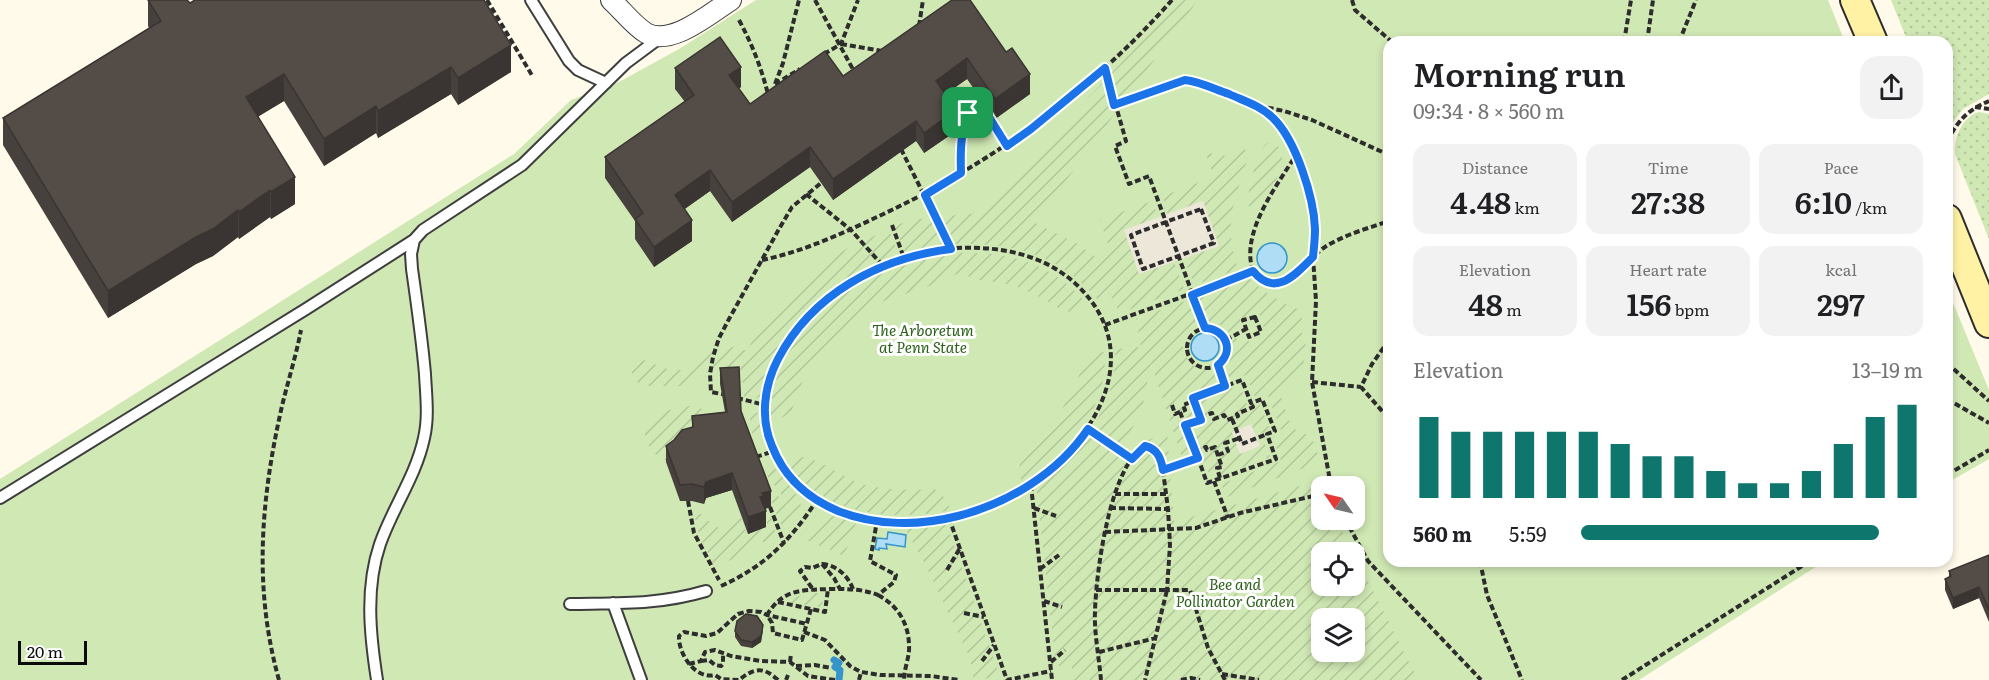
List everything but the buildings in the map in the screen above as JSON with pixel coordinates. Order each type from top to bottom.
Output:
[{"type":"main road","points":[[1855,0],[1870,36]]},
{"type":"main road","points":[[1953,234],[1989,323]]},
{"type":"street","points":[[612,0],[647,33],[662,37],[677,33],[733,7]]},
{"type":"lane","points":[[531,0],[569,61],[578,69],[606,83]]},
{"type":"lane","points":[[0,498],[306,309],[414,240],[423,230],[443,216],[522,165],[626,63],[662,37]]},
{"type":"lane","points":[[377,680],[369,611],[374,567],[380,544],[417,461],[427,420],[423,357],[412,262],[414,240]]},
{"type":"lane","points":[[570,604],[651,603],[679,599],[706,591]]},
{"type":"lane","points":[[613,603],[641,680]]},
{"type":"path","points":[[487,0],[533,77]]},
{"type":"path","points":[[733,7],[751,42],[769,98],[783,63],[799,0]]},
{"type":"path","points":[[815,0],[856,74]]},
{"type":"path","points":[[822,56],[841,44],[858,0]]},
{"type":"path","points":[[919,32],[922,0]]},
{"type":"path","points":[[762,260],[777,257],[851,230],[925,195],[1007,146],[1105,68],[1172,0]]},
{"type":"path","points":[[1352,0],[1355,10],[1385,36]]},
{"type":"path","points":[[1625,36],[1631,0]]},
{"type":"path","points":[[1648,36],[1653,0]]},
{"type":"path","points":[[1681,36],[1696,0]]},
{"type":"path","points":[[841,44],[883,52],[890,50]]},
{"type":"path","points":[[775,84],[803,67]]},
{"type":"path","points":[[1105,68],[1126,141],[1115,146],[1129,184],[1149,176],[1205,328]]},
{"type":"path","points":[[1114,105],[1185,80],[1197,81],[1255,105],[1312,120],[1383,152]]},
{"type":"path","points":[[1953,130],[1959,120],[1975,107],[1989,100]]},
{"type":"path","points":[[961,173],[961,134],[972,102],[981,104],[1007,146]]},
{"type":"path","points":[[1255,105],[1273,117],[1297,154],[1315,228],[1313,257],[1316,301],[1312,382],[1329,476]]},
{"type":"path","points":[[1975,107],[1989,109]]},
{"type":"path","points":[[951,123],[968,113]]},
{"type":"path","points":[[897,142],[951,249]]},
{"type":"path","points":[[1297,154],[1263,211],[1251,237],[1249,259],[1253,271],[1260,279],[1267,283],[1283,283],[1327,245],[1345,236],[1383,223]]},
{"type":"path","points":[[765,405],[711,392],[710,374],[719,338],[792,207],[821,183]]},
{"type":"path","points":[[806,194],[851,230],[883,266]]},
{"type":"path","points":[[1201,209],[1214,243],[1178,256],[1143,269],[1131,235],[1201,209]]},
{"type":"path","points":[[892,225],[904,258]]},
{"type":"path","points":[[990,248],[1020,254],[1046,263],[1066,276],[1094,304],[1111,345],[1111,367],[1102,400],[1088,429],[1062,459],[1031,484],[998,503],[974,512],[910,523],[877,521],[848,515],[817,501],[788,476],[774,451],[765,426],[766,391],[774,366],[798,327],[832,295],[861,276],[883,266],[904,258],[951,249],[990,248]]},
{"type":"path","points":[[1105,326],[1253,271]]},
{"type":"path","points":[[279,680],[272,656],[263,591],[263,533],[282,408],[306,309]]},
{"type":"path","points":[[1255,317],[1261,332],[1249,337],[1246,330],[1243,320],[1255,317]]},
{"type":"path","points":[[1205,328],[1220,332],[1226,340],[1227,351],[1222,362],[1205,368],[1190,358],[1187,345],[1193,334],[1205,328]]},
{"type":"path","points":[[1226,340],[1246,330]]},
{"type":"path","points":[[1362,387],[1372,364],[1383,348]]},
{"type":"path","points":[[1218,365],[1225,386]]},
{"type":"path","points":[[1953,368],[1989,401]]},
{"type":"path","points":[[1185,425],[1201,420],[1193,398],[1242,380],[1253,407],[1227,420],[1224,415],[1214,419],[1212,413],[1200,417]]},
{"type":"path","points":[[1312,382],[1362,387]]},
{"type":"path","points":[[1362,387],[1383,413]]},
{"type":"path","points":[[1232,418],[1242,444],[1275,431],[1262,399],[1251,403]]},
{"type":"path","points":[[1172,405],[1175,414],[1185,410],[1183,405],[1194,401]]},
{"type":"path","points":[[1953,402],[1989,423]]},
{"type":"path","points":[[1180,412],[1207,483],[1276,459],[1267,434]]},
{"type":"path","points":[[1088,429],[1132,459]]},
{"type":"path","points":[[1218,455],[1228,451],[1225,443],[1240,438]]},
{"type":"path","points":[[1101,680],[1095,613],[1100,552],[1115,495],[1132,459],[1145,446],[1157,452],[1163,470],[1170,552],[1167,590],[1145,680]]},
{"type":"path","points":[[1195,451],[1215,447],[1222,466],[1217,468],[1220,478]]},
{"type":"path","points":[[1953,471],[1989,450]]},
{"type":"path","points":[[756,457],[774,451]]},
{"type":"path","points":[[1163,470],[1198,458]]},
{"type":"path","points":[[1214,481],[1228,518]]},
{"type":"path","points":[[1031,484],[1052,680]]},
{"type":"path","points":[[1115,495],[1166,494]]},
{"type":"path","points":[[1105,532],[1196,528],[1311,496]]},
{"type":"path","points":[[688,501],[694,533],[722,586]]},
{"type":"path","points":[[706,591],[722,586],[762,563],[796,531],[817,501]]},
{"type":"path","points":[[770,507],[784,543]]},
{"type":"path","points":[[1034,508],[1056,516]]},
{"type":"path","points":[[1110,508],[1168,509]]},
{"type":"path","points":[[949,518],[1006,680],[1051,671]]},
{"type":"path","points":[[877,521],[870,561],[896,575],[894,582],[878,595]]},
{"type":"path","points":[[1351,530],[1368,561],[1481,680]]},
{"type":"path","points":[[947,570],[960,548]]},
{"type":"path","points":[[1040,569],[1059,555]]},
{"type":"path","points":[[813,588],[800,573],[805,567],[812,568],[822,564],[834,566],[853,589]]},
{"type":"path","points":[[822,564],[840,589]]},
{"type":"path","points":[[1481,567],[1487,595],[1522,680]]},
{"type":"path","points":[[1622,680],[1801,567]]},
{"type":"path","points":[[767,615],[777,602],[798,591],[813,588],[853,589],[878,595],[895,606],[904,624],[909,651],[904,677]]},
{"type":"path","points":[[777,602],[825,612],[828,590]]},
{"type":"path","points":[[1096,590],[1190,590],[1208,648],[1225,680]]},
{"type":"path","points":[[1044,601],[1062,607]]},
{"type":"path","points":[[767,615],[772,623],[773,633],[802,640],[811,609]]},
{"type":"path","points":[[778,680],[772,674],[751,670],[739,680],[723,679],[715,675],[703,676],[689,664],[679,644],[679,636],[684,632],[708,636],[721,631],[740,613],[756,611],[807,624]]},
{"type":"path","points":[[964,613],[984,617]]},
{"type":"path","points":[[804,632],[825,640],[850,666],[861,672],[904,677],[947,677],[959,680]]},
{"type":"path","points":[[1099,652],[1156,638]]},
{"type":"path","points":[[982,661],[994,645]]},
{"type":"path","points":[[701,661],[705,652],[715,650],[761,662],[790,662],[806,675],[820,680],[835,680]]},
{"type":"path","points":[[709,651],[709,660]]},
{"type":"path","points":[[1051,662],[1065,651]]},
{"type":"path","points":[[689,664],[709,660],[721,666],[723,653]]},
{"type":"path","points":[[790,662],[791,654]]},
{"type":"path","points":[[760,671],[761,662]]},
{"type":"path","points":[[795,666],[815,665],[831,668]]},
{"type":"path","points":[[859,680],[861,672]]},
{"type":"path","points":[[1221,674],[1259,680]]},
{"type":"path","points":[[1181,680],[1191,678],[1200,680]]},
{"type":"green space","name":"The Arboretum at Penn State","points":[[756,0],[1828,0],[1843,36],[1383,36],[1383,567],[1816,567],[1639,680],[0,680],[0,479],[514,154],[571,100],[619,82],[679,49]]},
{"type":"green space","points":[[1181,0],[1198,0],[1035,223],[1076,243],[1096,257],[1110,250],[1100,220],[1152,201],[1159,218],[1124,231],[1140,274],[1174,262],[1184,289],[1120,313],[1110,295],[1099,301],[1079,281],[1058,265],[1034,254],[984,244],[958,244],[905,252],[894,225],[925,218],[979,213]]},
{"type":"green space","points":[[1891,0],[1989,0],[1989,94],[1963,109],[1953,122],[1953,36],[1906,36]]},
{"type":"green space","points":[[1979,112],[1989,114],[1989,239],[1955,154],[1960,128],[1968,118]]},
{"type":"green space","points":[[1267,143],[1279,147],[1282,156],[1280,167],[1265,202],[1254,207],[1247,205],[1249,191],[1259,155]]},
{"type":"green space","points":[[1244,149],[1247,151],[1248,158],[1235,200],[1231,225],[1231,238],[1238,269],[1194,285],[1184,258],[1219,245],[1203,202],[1168,215],[1163,196],[1214,177],[1205,152],[1224,156]]},
{"type":"green space","points":[[889,230],[899,256],[850,278],[811,308],[781,347],[769,370],[760,396],[755,399],[744,397],[743,382],[711,373],[697,373],[691,377],[686,386],[644,386],[634,380],[631,369],[641,359],[670,370],[682,370],[712,350],[735,347],[747,351],[773,310],[806,277],[845,250]]},
{"type":"green space","points":[[958,253],[996,255],[1030,263],[1061,279],[1088,305],[1072,312],[1063,311],[1014,285],[974,279],[962,273],[948,276],[944,281],[881,302],[849,323],[819,353],[806,372],[791,412],[770,421],[771,399],[779,370],[795,339],[812,318],[832,300],[879,273],[932,257]]},
{"type":"green space","points":[[1249,278],[1274,298],[1303,311],[1301,328],[1306,348],[1304,362],[1294,377],[1278,388],[1292,429],[1303,432],[1311,438],[1318,458],[1314,464],[1227,497],[1221,484],[1281,461],[1273,437],[1282,433],[1267,393],[1255,397],[1246,375],[1230,381],[1225,366],[1232,354],[1233,340],[1245,335],[1249,342],[1266,336],[1260,315],[1240,318],[1243,329],[1231,335],[1221,325],[1207,322],[1198,296]]},
{"type":"green space","points":[[1188,300],[1197,324],[1184,338],[1184,354],[1195,366],[1214,371],[1219,384],[1189,396],[1195,415],[1182,420],[1194,453],[1190,454],[1191,458],[1183,461],[1151,363],[1142,410],[1122,447],[1093,427],[1110,390],[1115,349],[1141,347],[1136,319]]},
{"type":"green space","points":[[1953,303],[1989,390],[1989,459],[1953,480]]},
{"type":"green space","points":[[1104,352],[1104,372],[1100,392],[1093,411],[1082,429],[1055,461],[1022,484],[1019,467],[1022,459],[1030,447],[1056,420],[1077,382],[1084,360],[1094,353]]},
{"type":"green space","points":[[1240,385],[1248,408],[1260,404],[1270,430],[1255,435],[1251,424],[1232,432],[1240,453],[1260,446],[1258,441],[1263,439],[1270,457],[1211,479],[1191,427],[1208,420],[1200,400]]},
{"type":"green space","points":[[726,404],[729,423],[667,461],[654,453],[647,441],[644,431],[650,420],[665,411],[688,406],[698,407],[710,414],[715,413]]},
{"type":"green space","points":[[748,407],[755,409],[759,416],[761,432],[758,437],[753,438]]},
{"type":"green space","name":"Bee and Pollinator Garden","points":[[1167,431],[1174,522],[1311,483],[1311,530],[1342,530],[1348,542],[1311,542],[1311,596],[1365,596],[1365,575],[1418,680],[1064,680],[1072,678],[1072,664],[1056,666],[1036,485],[1064,463],[1088,435],[1118,455]]},
{"type":"green space","points":[[804,457],[820,462],[869,486],[940,491],[951,510],[929,514],[883,514],[861,511],[840,504],[820,494],[802,481],[786,464]]},
{"type":"green space","points":[[774,469],[778,470],[795,492],[801,508],[800,515],[795,522],[785,529],[780,523],[768,492],[773,491],[785,503],[787,502],[766,474]]},
{"type":"green space","points":[[693,510],[708,518],[707,520],[720,529],[717,532],[719,535],[739,512],[747,534],[768,527],[765,516],[770,514],[776,541],[770,547],[762,541],[747,555],[714,565],[700,537]]},
{"type":"green space","points":[[836,516],[856,523],[844,556],[799,537],[818,519]]},
{"type":"green space","points":[[946,522],[1000,677],[974,680],[970,658],[923,560],[904,527]]},
{"type":"green space","points":[[809,593],[823,593],[822,607],[791,603],[792,598]]},
{"type":"shaded area","points":[[1203,201],[1219,246],[1139,274],[1124,230]]},
{"type":"shaded area","points":[[1251,424],[1260,446],[1240,454],[1232,432]]},
{"type":"water","points":[[1272,243],[1278,244],[1286,252],[1286,264],[1278,272],[1272,273],[1266,272],[1258,264],[1257,258],[1258,252],[1266,244]]},
{"type":"water","points":[[1205,333],[1215,337],[1219,347],[1215,357],[1205,361],[1195,357],[1191,347],[1195,337]]},
{"type":"water","points":[[888,532],[906,535],[905,547],[886,544],[887,549],[875,549],[877,538],[887,539]]},
{"type":"waterway","points":[[834,660],[839,663],[835,667],[840,670],[839,680]]},
{"type":"route","points":[[1105,68],[1114,105],[1185,80],[1197,81],[1255,105],[1273,117],[1297,154],[1315,228],[1313,257],[1283,283],[1267,283],[1253,271],[1192,295],[1205,328],[1220,332],[1227,346],[1225,357],[1218,365],[1225,386],[1193,398],[1201,420],[1185,425],[1198,458],[1163,470],[1160,458],[1153,448],[1145,446],[1141,448],[1132,459],[1088,429],[1062,459],[1040,478],[998,503],[974,512],[921,522],[899,523],[858,518],[817,501],[801,489],[782,468],[775,456],[765,426],[766,391],[774,366],[792,335],[821,303],[843,287],[872,271],[916,254],[951,249],[925,195],[961,173],[961,134],[968,113],[972,102],[981,104],[1007,146],[1105,68]]}]
